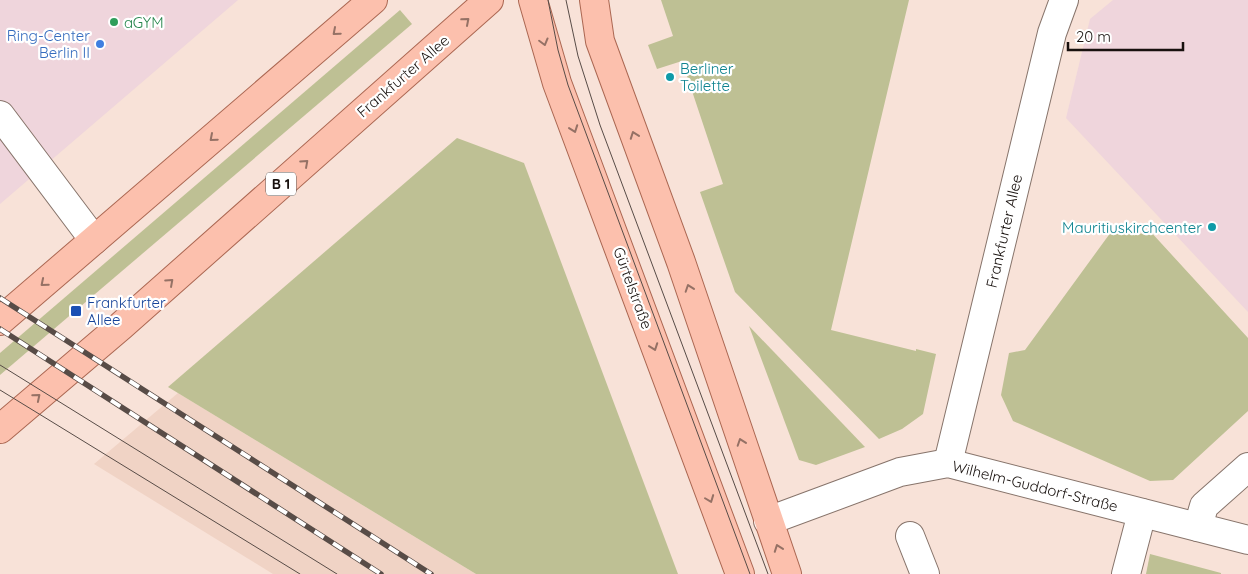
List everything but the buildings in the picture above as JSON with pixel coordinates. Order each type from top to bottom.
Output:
[{"type":"main road","points":[[0,321],[373,0]]},
{"type":"main road","name":"Frankfurter Allee","points":[[0,429],[120,326],[490,0]]},
{"type":"main road","name":"Gürtelstraße","points":[[533,0],[557,83],[740,574]]},
{"type":"main road","points":[[594,0],[600,41],[681,262],[787,574]]},
{"type":"street","name":"Frankfurter Allee","points":[[948,463],[1052,33],[1064,0]]},
{"type":"street","points":[[0,115],[94,240]]},
{"type":"street","name":"Wilhelm-Guddorf-Straße","points":[[768,521],[900,472],[948,463],[1248,540]]},
{"type":"street","points":[[1198,527],[1204,506],[1248,466]]},
{"type":"street","points":[[1126,574],[1142,513]]},
{"type":"street","points":[[910,536],[925,574]]},
{"type":"shaded area","name":"Ring-Center Berlin II","points":[[0,0],[238,0],[0,204]]},
{"type":"shaded area","name":"Mauritiuskirchcenter","points":[[1113,0],[1248,0],[1248,312],[1066,118],[1090,19]]},
{"type":"shaded area","points":[[178,393],[476,574],[273,574],[94,464]]},
{"type":"green space","points":[[661,0],[909,0],[831,330],[916,351],[916,349],[936,354],[923,414],[902,429],[879,439],[735,292],[700,192],[723,184],[682,61],[657,69],[648,45],[673,36]]},
{"type":"green space","points":[[400,10],[412,24],[0,375],[0,353]]},
{"type":"green space","points":[[457,138],[524,163],[678,574],[476,574],[168,387]]},
{"type":"green space","points":[[1150,231],[1248,338],[1248,411],[1173,480],[1150,481],[1013,421],[1001,395],[1009,353],[1025,350],[1111,232],[1136,235]]},
{"type":"green space","points":[[749,326],[865,447],[816,465],[799,460]]},
{"type":"green space","points":[[1150,554],[1221,573],[1221,574],[1146,574]]},
{"type":"tram line","points":[[548,0],[558,50],[568,85],[750,574]]},
{"type":"tram line","points":[[566,0],[578,56],[600,125],[768,574]]},
{"type":"tram line","points":[[0,365],[337,574]]},
{"type":"tram line","points":[[0,390],[300,574]]},
{"type":"railway","points":[[0,298],[431,574]]},
{"type":"railway","points":[[0,329],[381,574]]},
{"type":"place","name":"aGYM","points":[[114,22]]},
{"type":"place","name":"Ring-Center Berlin II","points":[[100,44]]},
{"type":"place","name":"Berliner Toilette","points":[[670,77]]},
{"type":"place","name":"Mauritiuskirchcenter","points":[[1212,227]]},
{"type":"place","name":"Frankfurter Allee","points":[[76,311]]}]
